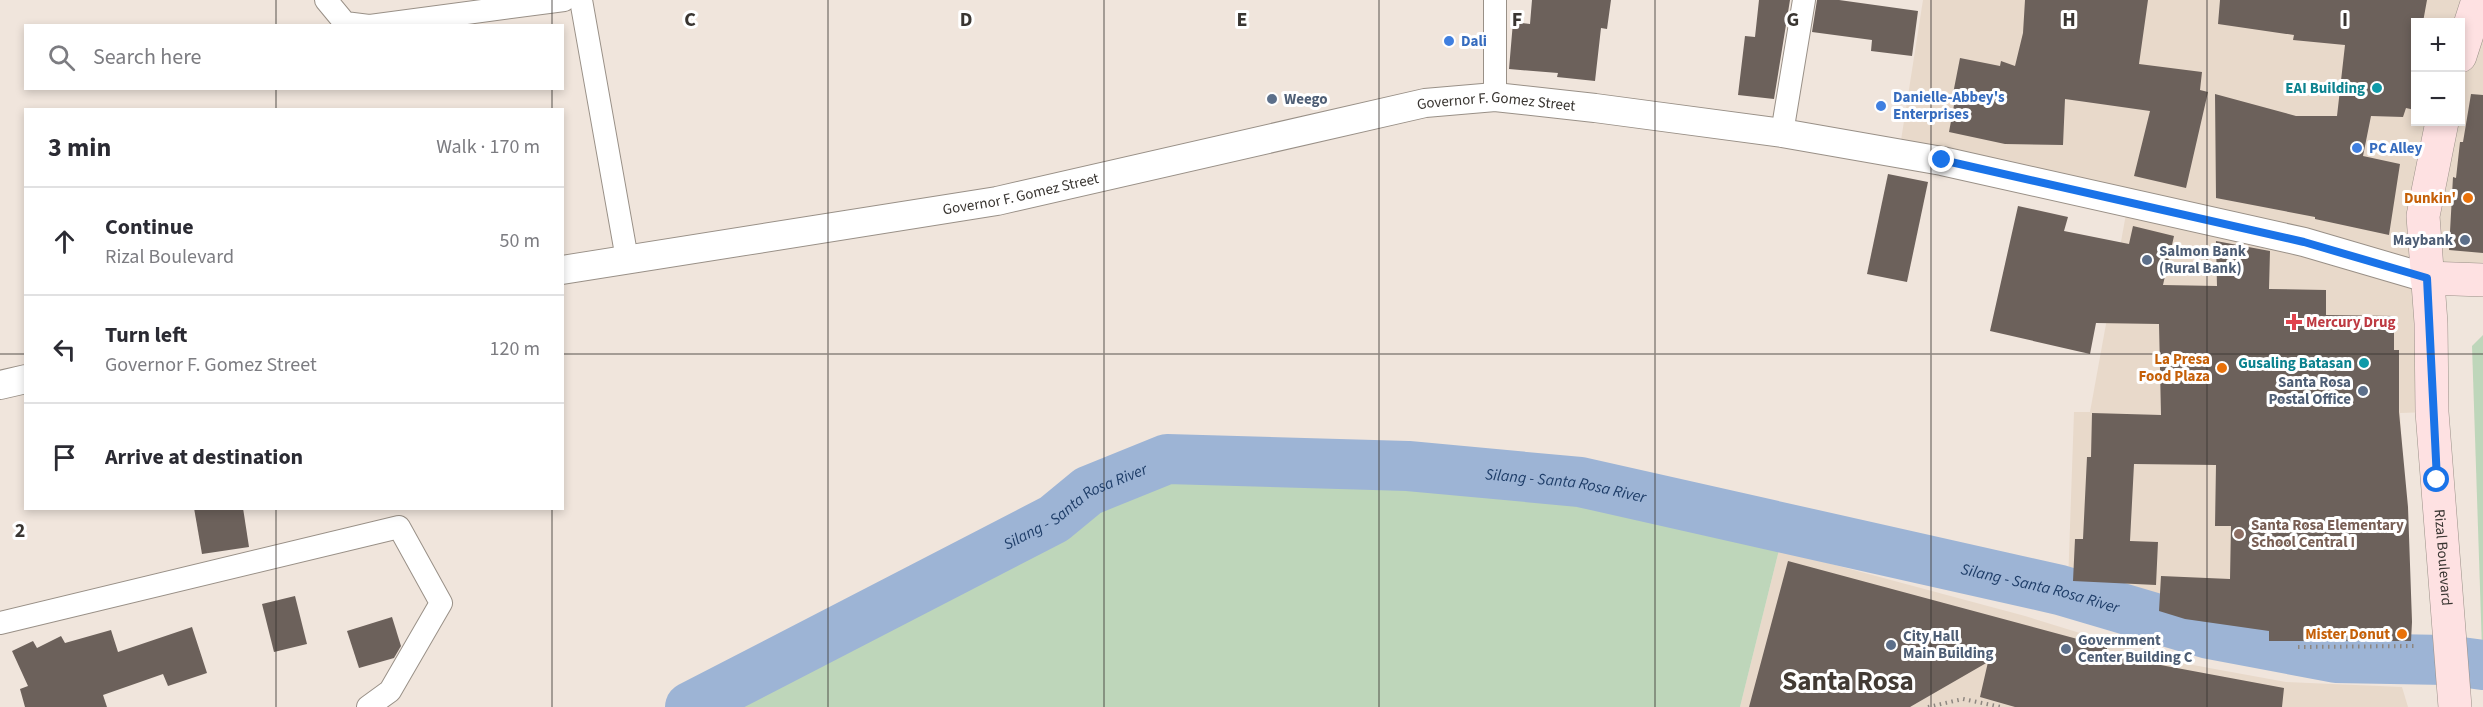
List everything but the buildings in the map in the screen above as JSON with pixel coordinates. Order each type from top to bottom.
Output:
[{"type":"main road","points":[[2465,40],[2478,0]]},
{"type":"main road","name":"Rizal Boulevard","points":[[2441,126],[2423,216],[2432,412],[2454,703]]},
{"type":"main road","points":[[2427,278],[2483,280]]},
{"type":"street","points":[[326,0],[345,23],[353,24]]},
{"type":"street","points":[[384,24],[564,0]]},
{"type":"street","points":[[580,0],[627,259]]},
{"type":"street","points":[[1495,0],[1495,97]]},
{"type":"street","points":[[1782,133],[1804,0]]},
{"type":"street","name":"Governor F. Gomez Street","points":[[564,270],[997,201],[1425,103],[1495,97],[1782,133],[1942,160],[2304,242],[2427,278]]},
{"type":"street","points":[[0,386],[24,380]]},
{"type":"street","points":[[0,622],[399,527],[441,603],[390,691],[368,707]]},
{"type":"path","points":[[2298,647],[2416,646]]},
{"type":"path","points":[[1928,707],[1963,699],[2000,707]]},
{"type":"shaded area","points":[[1923,0],[2483,0],[2483,280],[2428,278],[2432,412],[2400,413],[2412,622],[2268,622],[2185,619],[2068,584],[2074,412],[2090,412],[2128,203],[1899,153]]},
{"type":"shaded area","points":[[1779,550],[2025,616],[2171,661],[2286,682],[2402,687],[2408,707],[1740,707]]},
{"type":"green space","points":[[2483,335],[2483,649],[2482,649],[2472,346]]},
{"type":"green space","points":[[1170,476],[1329,481],[1443,477],[1779,550],[1740,707],[708,707],[996,563],[1052,544],[1102,508]]},
{"type":"waterway","name":"Silang - Santa Rosa River","points":[[690,707],[1054,519],[1088,491],[1167,459],[1408,466],[1580,482],[2060,590],[2209,634],[2336,658],[2446,660],[2483,665]]},
{"type":"place","name":"Dali","points":[[1449,41]]},
{"type":"place","name":"EAI Building","points":[[2377,88]]},
{"type":"place","name":"Weego","points":[[1272,99]]},
{"type":"place","name":"Danielle-Abbey's Enterprises","points":[[1881,106]]},
{"type":"place","name":"PC Alley","points":[[2357,148]]},
{"type":"place","name":"Dunkin'","points":[[2468,198]]},
{"type":"place","name":"Maybank","points":[[2465,240]]},
{"type":"place","name":"Salmon Bank (Rural Bank)","points":[[2147,260]]},
{"type":"place","name":"Mercury Drug","points":[[2294,322]]},
{"type":"place","name":"Gusaling Batasan","points":[[2364,363]]},
{"type":"place","name":"La Presa Food Plaza","points":[[2222,368]]},
{"type":"place","name":"Santa Rosa Postal Office","points":[[2363,391]]},
{"type":"place","name":"Santa Rosa Elementary School Central I","points":[[2239,534]]},
{"type":"place","name":"Mister Donut","points":[[2402,634]]},
{"type":"place","name":"City Hall Main Building","points":[[1891,645]]},
{"type":"place","name":"Government Center Building C","points":[[2066,649]]},
{"type":"district","name":"Santa Rosa","points":[[1848,681]]},
{"type":"route","points":[[1942,160],[2304,242],[2427,278],[2437,480]]}]
